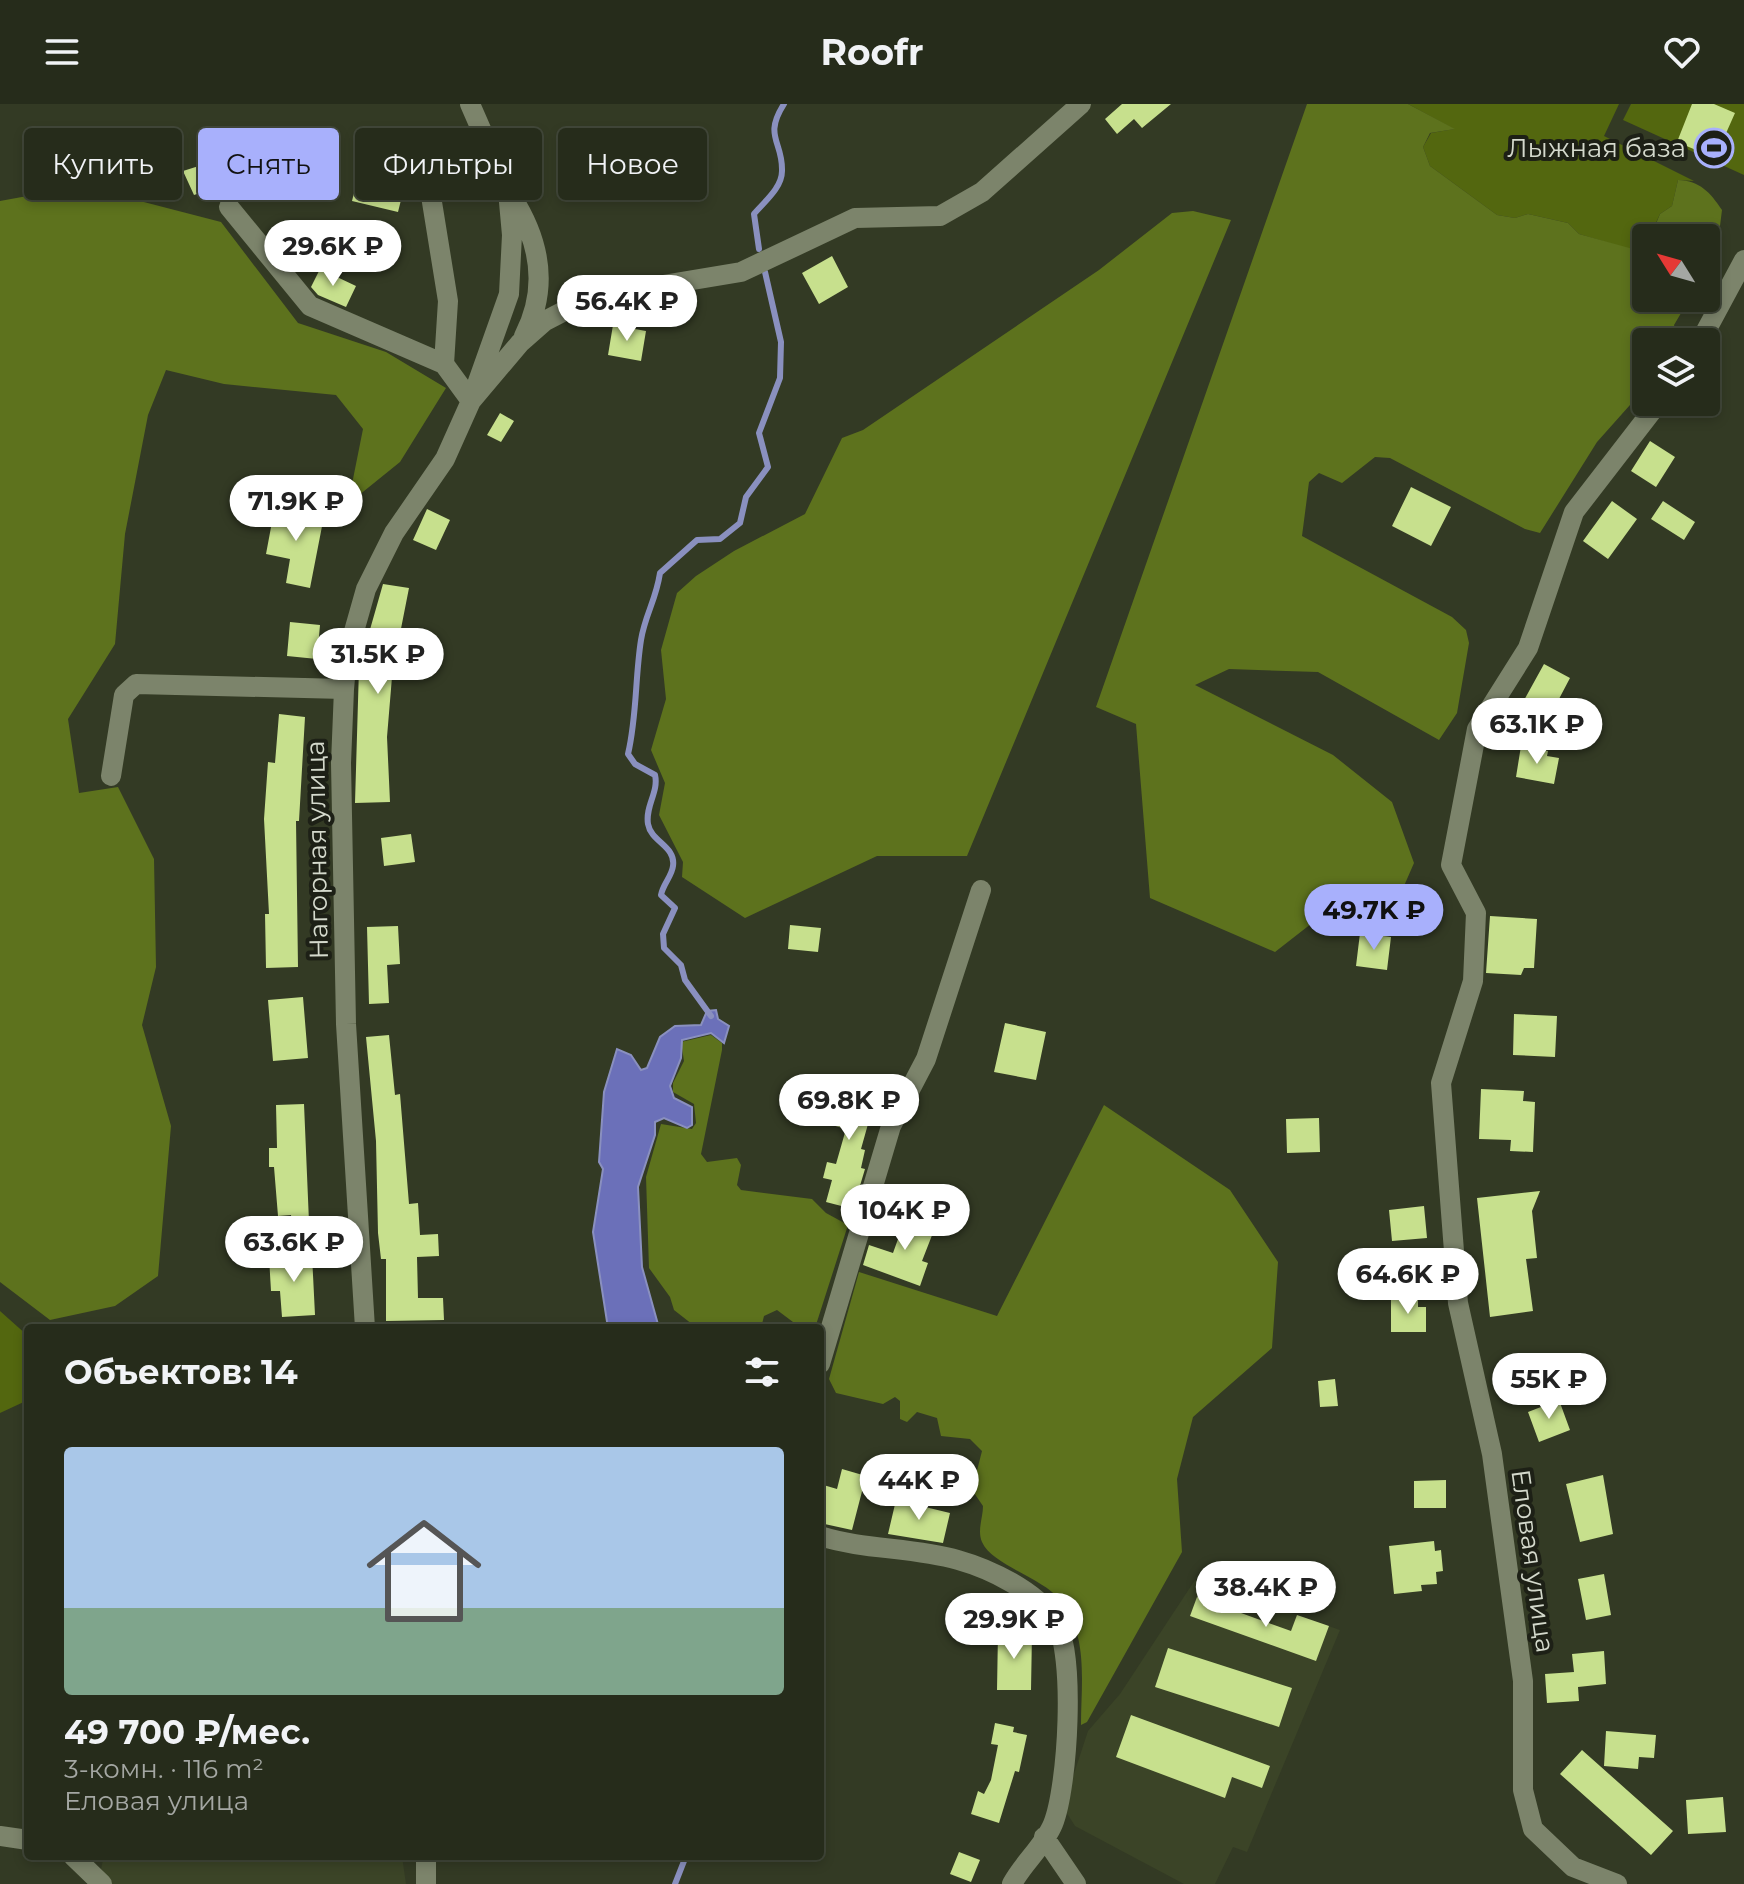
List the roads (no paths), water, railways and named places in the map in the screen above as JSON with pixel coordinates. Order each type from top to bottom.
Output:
[{"type":"street","name":"Нагорная улица","points":[[470,104],[480,128]]},
{"type":"street","name":"Нагорная улица","points":[[471,401],[520,343],[545,321],[572,307],[633,290],[741,272],[855,218],[940,216],[982,192],[1081,104]]},
{"type":"street","points":[[432,200],[448,301],[444,364]]},
{"type":"street","name":"Нагорная улица","points":[[365,1324],[346,1024],[341,763],[344,689],[355,622],[372,576],[394,533],[445,459],[471,401],[509,294],[512,235],[509,200]]},
{"type":"street","points":[[514,200],[529,225],[539,260],[537,299],[531,323],[520,343]]},
{"type":"street","points":[[229,207],[310,306],[444,364],[471,401]]},
{"type":"street","points":[[1708,328],[1744,260]]},
{"type":"street","name":"Еловая улица","points":[[1617,1884],[1573,1867],[1533,1829],[1523,1790],[1523,1681],[1492,1454],[1458,1303],[1441,1083],[1473,981],[1476,913],[1451,865],[1477,729],[1528,648],[1574,512],[1648,416]]},
{"type":"street","points":[[111,776],[124,695],[136,684],[344,689]]},
{"type":"street","points":[[824,1351],[891,1126],[926,1059],[981,890]]},
{"type":"street","points":[[824,1537],[946,1557],[980,1567],[1028,1595],[1055,1621],[1066,1657],[1066,1748],[1053,1823],[1012,1884]]},
{"type":"street","points":[[0,1836],[24,1839]]},
{"type":"street","points":[[1044,1837],[1076,1884]]},
{"type":"street","points":[[77,1860],[102,1884]]},
{"type":"street","points":[[426,1860],[426,1884]]},
{"type":"water","points":[[716,1010],[718,1019],[729,1026],[724,1043],[711,1033],[682,1040],[681,1058],[670,1086],[674,1098],[692,1107],[692,1125],[687,1128],[664,1118],[655,1122],[655,1135],[638,1187],[642,1267],[658,1324],[607,1324],[593,1232],[603,1169],[599,1162],[604,1092],[617,1049],[631,1055],[641,1070],[647,1068],[660,1037],[675,1026],[701,1025],[707,1011]]},
{"type":"waterway","points":[[759,249],[754,214],[772,194],[781,177],[782,161],[774,132],[784,104]]},
{"type":"waterway","points":[[711,1016],[685,980],[681,965],[664,948],[663,934],[675,908],[661,895],[672,870],[673,859],[648,824],[655,775],[635,764],[628,754],[641,640],[660,573],[697,540],[720,539],[740,523],[746,497],[768,467],[759,433],[780,378],[781,342],[765,272]]},
{"type":"waterway","points":[[675,1884],[684,1860]]},
{"type":"place","name":"Лыжная база","points":[[1714,148]]}]
